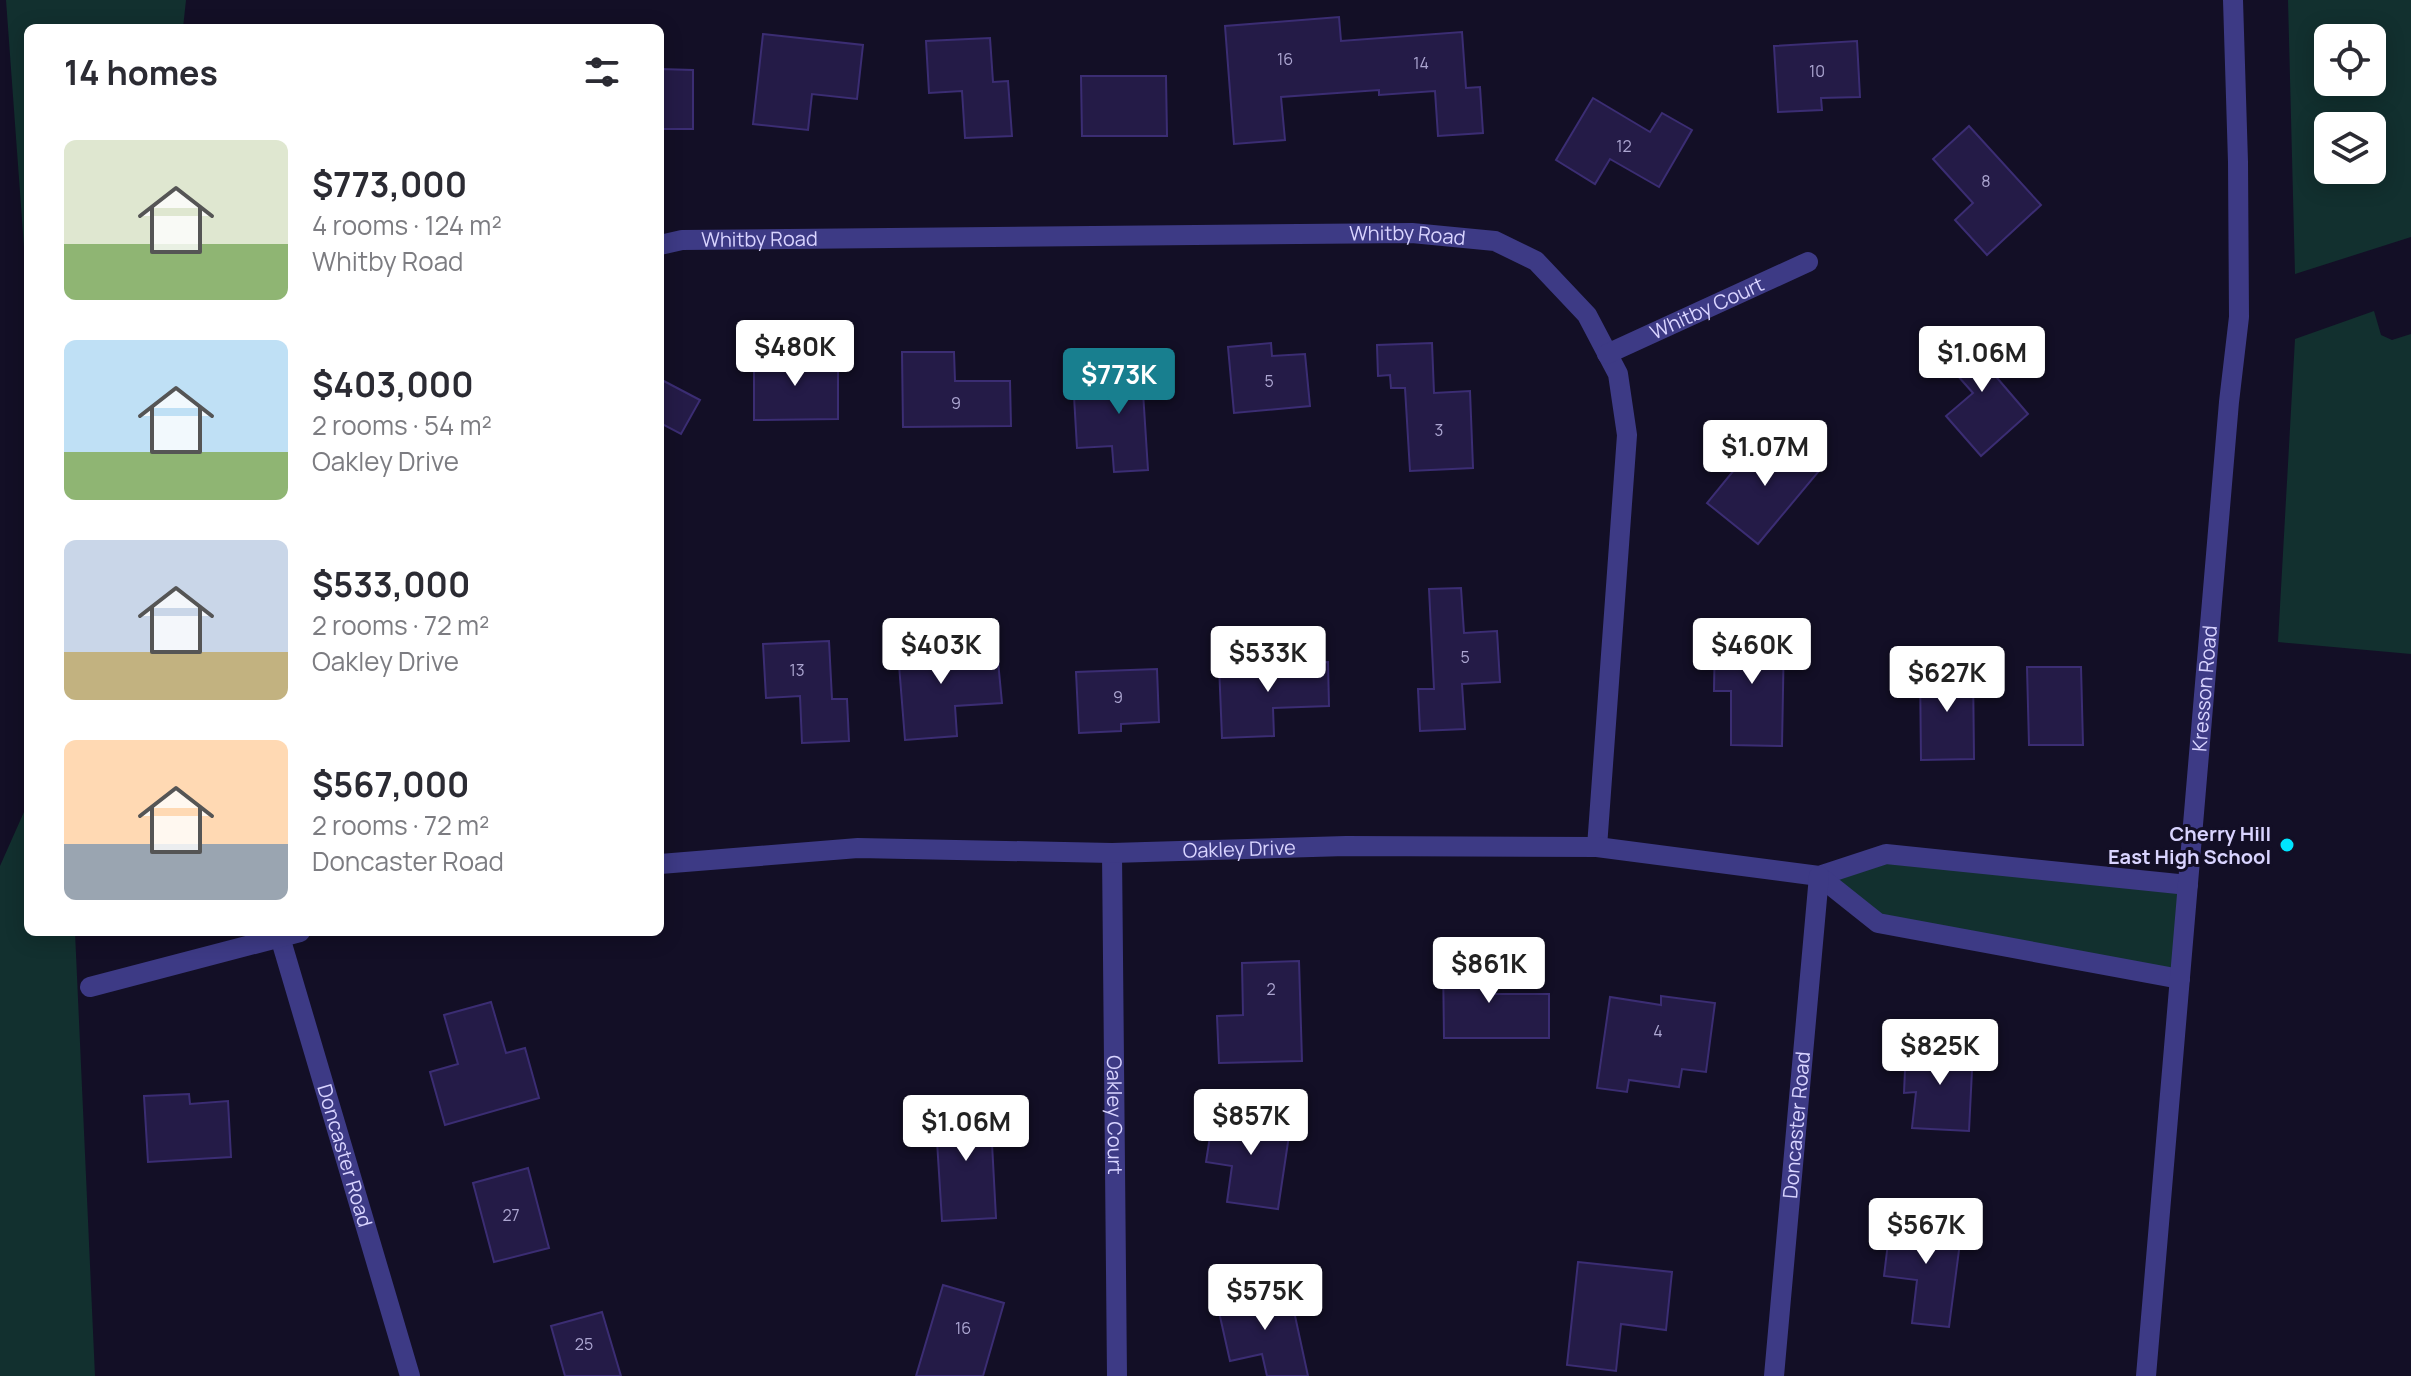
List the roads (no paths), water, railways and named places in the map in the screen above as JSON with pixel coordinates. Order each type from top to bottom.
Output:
[{"type":"street","name":"Kresson Road","points":[[2146,1376],[2229,402],[2239,317],[2233,0]]},
{"type":"street","name":"Whitby Road","points":[[664,244],[682,240],[1396,233],[1495,241],[1536,261],[1587,315],[1618,374],[1627,435],[1597,847]]},
{"type":"street","name":"Whitby Court","points":[[1607,354],[1808,262]]},
{"type":"street","name":"Oakley Drive","points":[[664,864],[858,848],[1112,853],[1346,846],[1597,847],[1819,876]]},
{"type":"street","name":"Oakley Court","points":[[1112,853],[1117,1376]]},
{"type":"street","points":[[1819,876],[1886,854],[2188,885]]},
{"type":"street","points":[[1819,876],[1878,923],[2180,979]]},
{"type":"street","name":"Doncaster Road","points":[[1774,1376],[1819,876]]},
{"type":"street","points":[[90,987],[282,936]]},
{"type":"street","name":"Doncaster Road","points":[[291,936],[410,1376]]},
{"type":"place","name":"Cherry Hill East High School","points":[[2287,845]]}]
